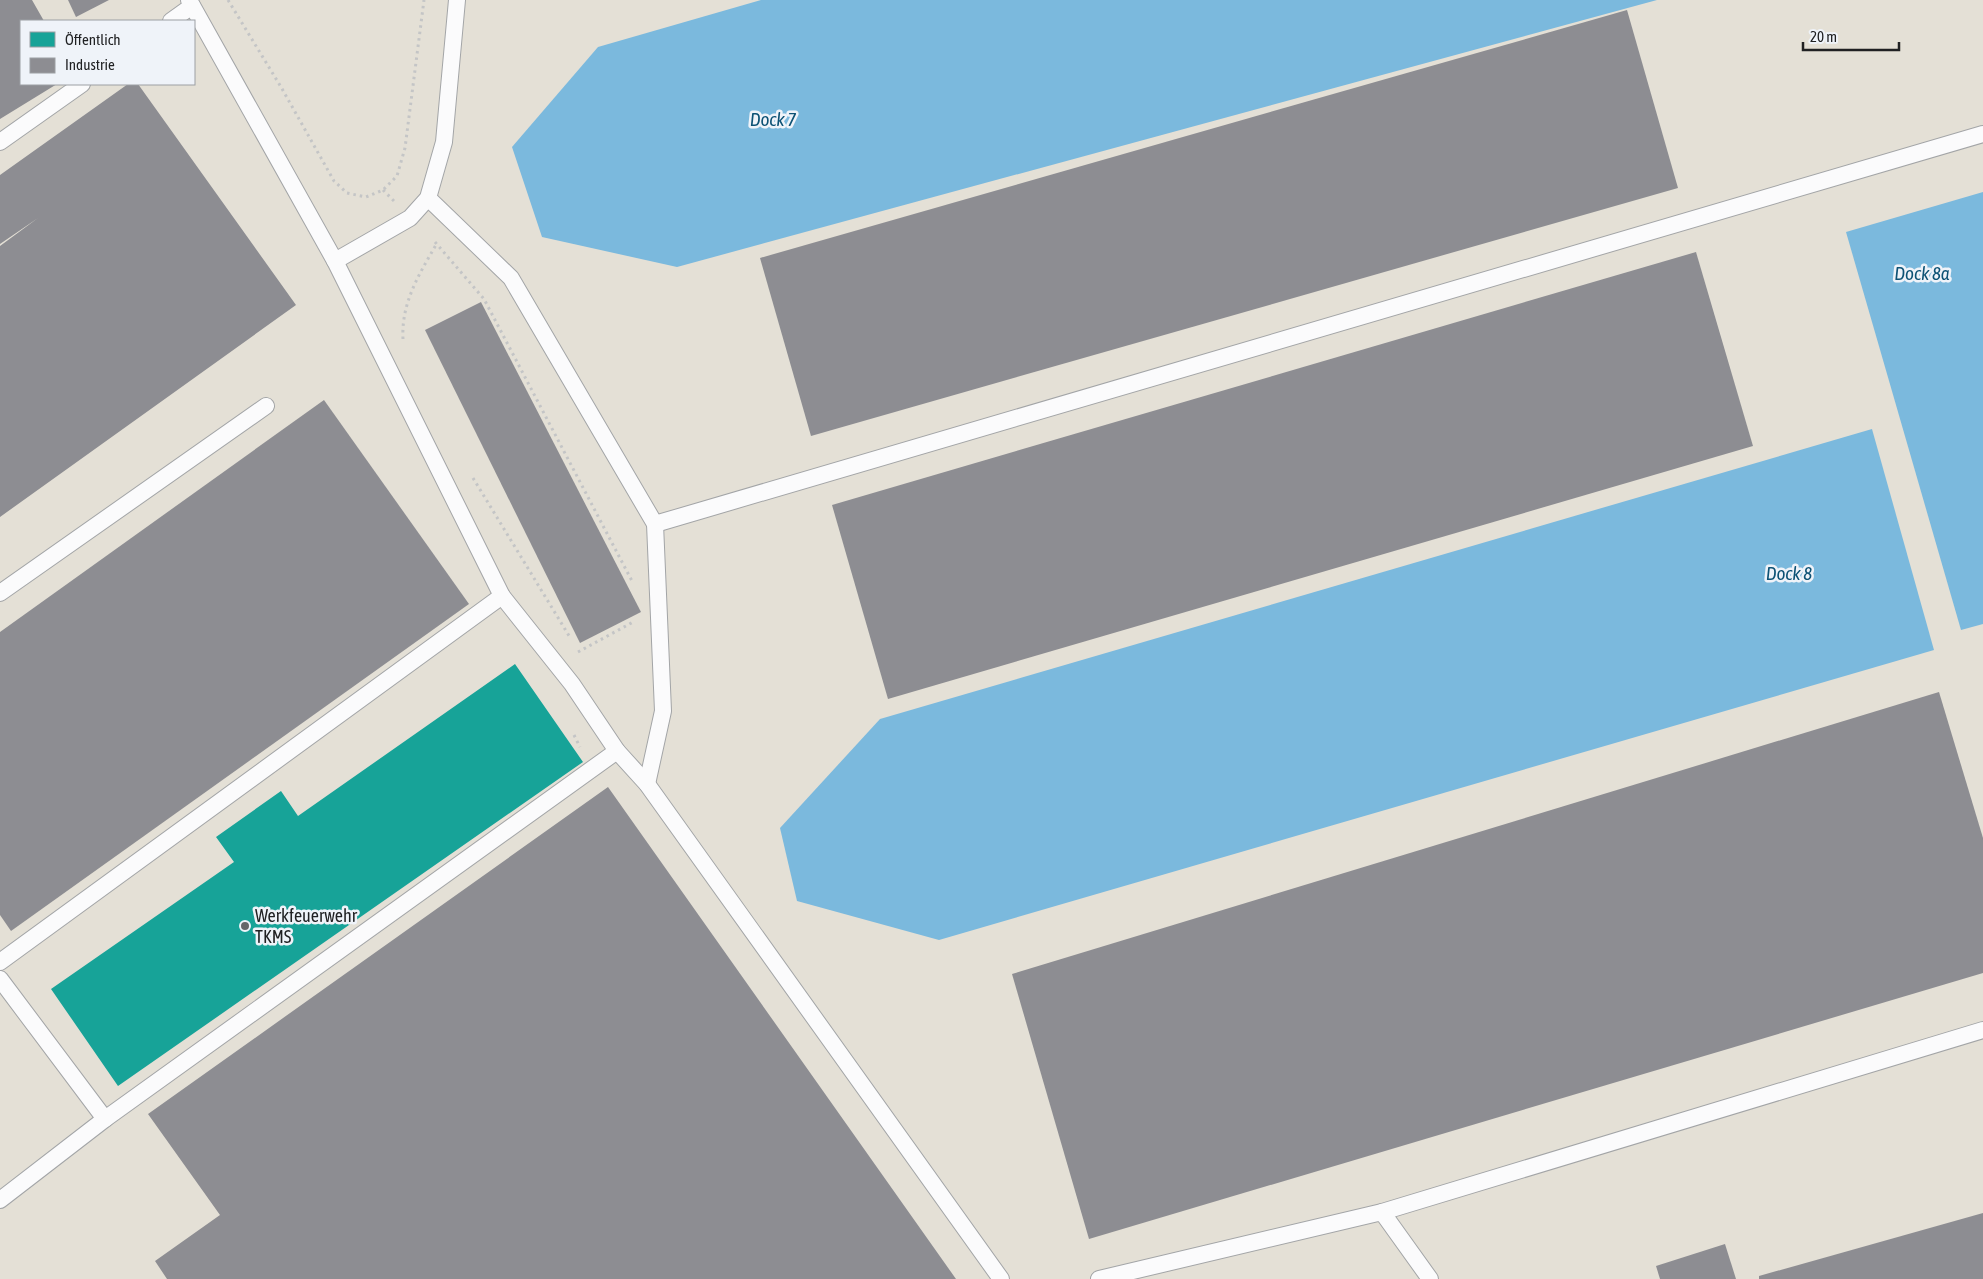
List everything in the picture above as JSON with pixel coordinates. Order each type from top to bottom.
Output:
[{"type":"lane","points":[[335,262],[410,218],[428,198],[444,142],[458,0]]},
{"type":"lane","points":[[172,20],[191,3],[335,262],[502,596],[572,684],[617,751],[647,784],[1001,1279]]},
{"type":"lane","points":[[0,142],[81,85]]},
{"type":"lane","points":[[655,524],[1983,134]]},
{"type":"lane","points":[[428,198],[511,278],[655,524],[664,710],[647,784]]},
{"type":"lane","points":[[0,593],[266,406]]},
{"type":"lane","points":[[0,962],[502,596]]},
{"type":"lane","points":[[0,1200],[105,1119],[617,751]]},
{"type":"lane","points":[[0,979],[105,1119]]},
{"type":"lane","points":[[1099,1279],[1382,1212],[1983,1030]]},
{"type":"lane","points":[[1382,1212],[1430,1279]]},
{"type":"path","points":[[228,0],[281,87],[334,181],[347,194],[366,197],[383,190],[396,176],[404,148],[424,0]]},
{"type":"path","points":[[383,190],[436,244],[484,299],[635,588]]},
{"type":"path","points":[[404,344],[402,327],[412,288],[436,244],[447,217]]},
{"type":"path","points":[[470,471],[572,642]]},
{"type":"path","points":[[582,659],[578,651],[640,618]]},
{"type":"shaded area","points":[[0,0],[1983,0],[1983,1279],[0,1279]]},
{"type":"water","name":"Dock 7","points":[[761,0],[1657,0],[677,267],[542,237],[512,147],[598,47]]},
{"type":"water","name":"Dock 8a","points":[[1983,192],[1983,624],[1961,630],[1846,232]]},
{"type":"water","name":"Dock 8","points":[[1872,429],[1934,650],[939,940],[797,901],[780,828],[880,719]]},
{"type":"building: Öffentlich","name":"Werkfeuerwehr TKMS","points":[[515,664],[583,762],[118,1086],[51,989],[234,862],[216,837],[281,791],[298,816]]},
{"type":"building: Industrie","points":[[0,0],[32,0],[43,20],[20,20],[20,85],[55,85],[0,119]]},
{"type":"building: Industrie","points":[[68,0],[109,0],[76,17]]},
{"type":"building: Industrie","points":[[1627,10],[1678,188],[811,436],[760,258]]},
{"type":"building: Industrie","points":[[127,85],[139,85],[296,305],[0,517],[0,246],[38,218],[0,244],[0,175]]},
{"type":"building: Industrie","points":[[1696,252],[1753,446],[888,699],[832,505]]},
{"type":"building: Industrie","points":[[481,302],[641,612],[580,643],[425,330]]},
{"type":"building: Industrie","points":[[324,400],[469,604],[11,931],[0,915],[0,632]]},
{"type":"building: Industrie","points":[[1939,692],[1983,838],[1983,973],[1089,1239],[1012,974]]},
{"type":"building: Industrie","points":[[608,787],[956,1279],[167,1279],[155,1261],[220,1215],[148,1114]]},
{"type":"building: Industrie","points":[[1983,1213],[1983,1279],[1759,1279],[1759,1276]]},
{"type":"building: Industrie","points":[[1725,1244],[1736,1279],[1660,1279],[1656,1266]]},
{"type":"place","name":"Werkfeuerwehr TKMS","points":[[245,926]]}]
